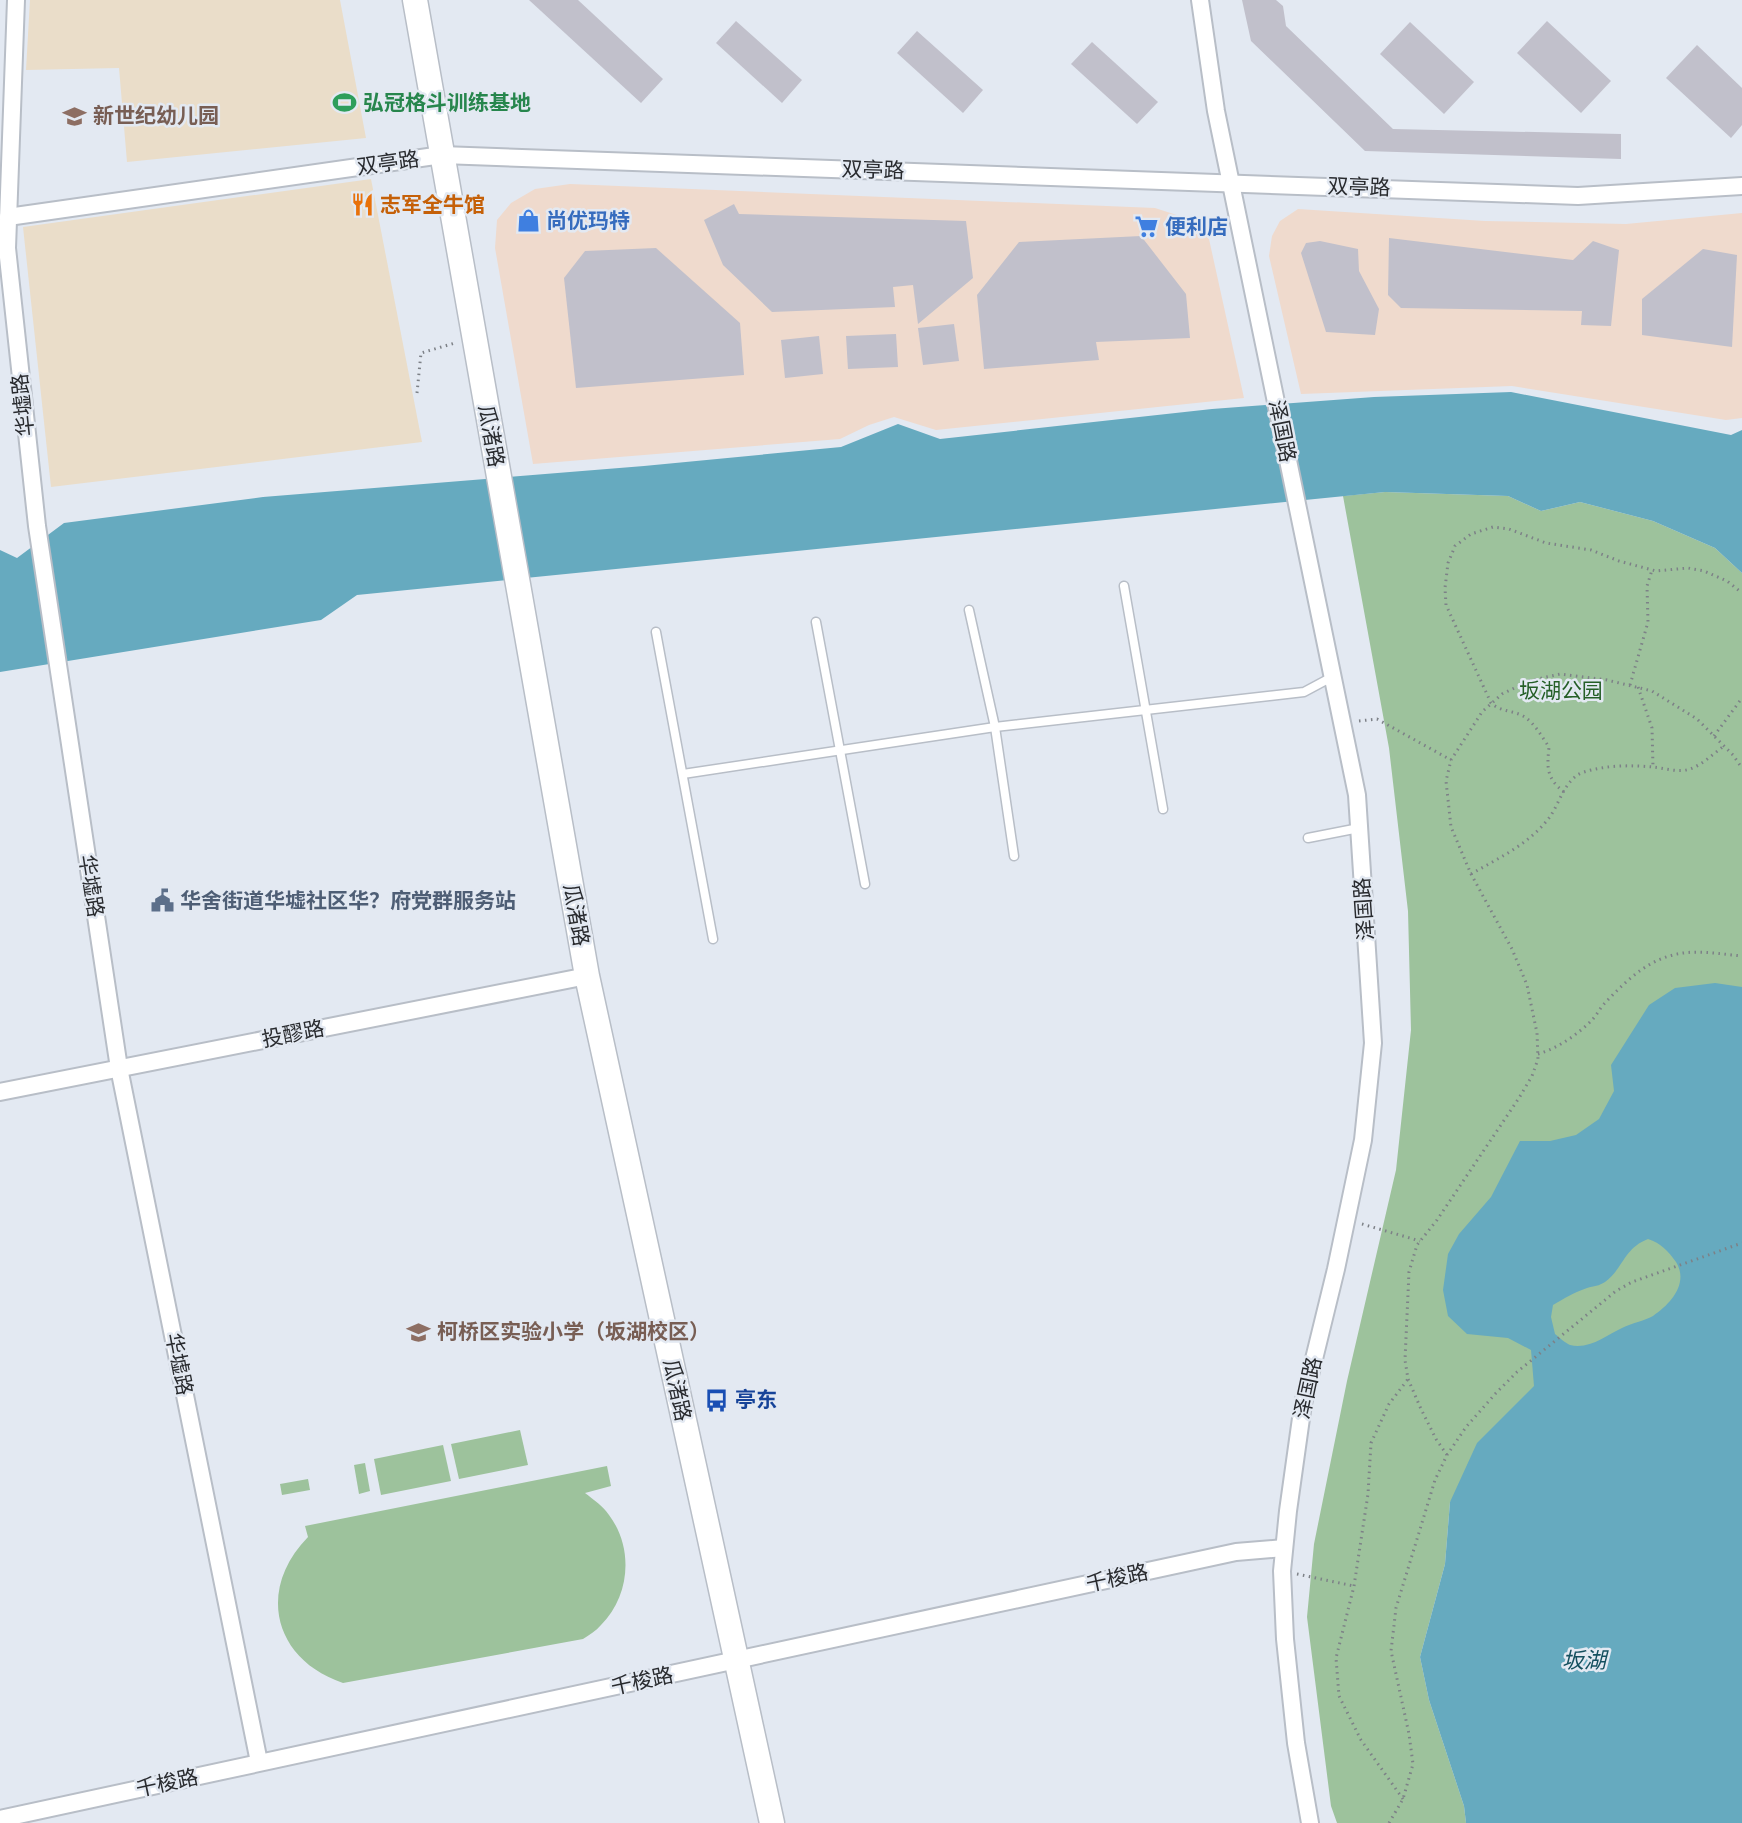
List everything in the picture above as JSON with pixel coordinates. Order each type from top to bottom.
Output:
[{"type":"street","name":"华墟路","points":[[16,0],[7,248],[37,526],[119,1068],[259,1762]]},
{"type":"street","name":"瓜渚路","points":[[415,0],[587,976],[772,1823]]},
{"type":"street","name":"泽国路","points":[[1200,0],[1216,111],[1356,795],[1373,1043],[1363,1140],[1303,1404],[1282,1571],[1284,1639],[1294,1731],[1310,1823]]},
{"type":"street","name":"双亭路","points":[[8,217],[442,156],[1578,196],[1742,186]]},
{"type":"street","name":"投醪路","points":[[0,1092],[587,976]]},
{"type":"street","name":"千梭路","points":[[0,1819],[1236,1552],[1284,1548]]},
{"type":"lane","points":[[1124,586],[1162,808]]},
{"type":"lane","points":[[969,610],[995,727],[1014,856]]},
{"type":"lane","points":[[816,622],[865,884]]},
{"type":"lane","points":[[656,632],[713,939]]},
{"type":"lane","points":[[683,774],[995,727],[1304,692],[1332,677]]},
{"type":"lane","points":[[1308,838],[1359,828]]},
{"type":"path","points":[[417,393],[421,353],[474,338]]},
{"type":"path","points":[[1564,792],[1549,776],[1547,762],[1549,747],[1541,734],[1525,717],[1498,709],[1491,703],[1446,605],[1445,588],[1448,563],[1455,546],[1471,534],[1493,526],[1509,529],[1546,543],[1591,550],[1652,570],[1670,571],[1688,568],[1704,571],[1727,581],[1742,593]]},
{"type":"path","points":[[1630,685],[1648,622],[1647,586],[1652,570]]},
{"type":"path","points":[[1447,1455],[1436,1439],[1408,1379],[1404,1360],[1409,1272],[1420,1241],[1520,1098],[1533,1076],[1538,1054],[1537,1033],[1527,985],[1512,949],[1471,874],[1451,827],[1446,781],[1451,760],[1482,712],[1502,694],[1528,681],[1560,674],[1607,680],[1653,691],[1688,714],[1714,736],[1742,768]]},
{"type":"path","points":[[1638,687],[1652,728],[1653,767]]},
{"type":"path","points":[[1714,736],[1742,698]]},
{"type":"path","points":[[1342,724],[1377,718],[1451,760]]},
{"type":"path","points":[[1471,874],[1536,833],[1576,775],[1618,766],[1688,770],[1702,763],[1724,746]]},
{"type":"path","points":[[1538,1054],[1553,1049],[1592,1020],[1602,1007],[1646,965],[1674,955],[1701,951],[1742,956]]},
{"type":"path","points":[[1346,1221],[1420,1241]]},
{"type":"path","points":[[1389,1823],[1403,1799],[1413,1764],[1409,1734],[1391,1651],[1396,1608],[1435,1480],[1447,1455],[1466,1427],[1497,1393],[1565,1332],[1616,1291],[1632,1282],[1742,1243]]},
{"type":"path","points":[[1403,1799],[1361,1740],[1339,1696],[1336,1658],[1354,1586],[1368,1494],[1371,1443],[1389,1404],[1408,1379]]},
{"type":"path","points":[[1282,1571],[1354,1586]]},
{"type":"shaded area","points":[[30,0],[340,0],[366,138],[127,162],[119,68],[26,70]]},
{"type":"shaded area","points":[[371,179],[422,442],[51,487],[23,227]]},
{"type":"shaded area","points":[[570,184],[1155,208],[1189,219],[1209,239],[1244,398],[936,430],[894,417],[869,425],[840,439],[533,464],[495,248],[497,220],[511,203],[535,189]]},
{"type":"shaded area","points":[[1298,209],[1485,221],[1626,224],[1742,213],[1742,418],[1726,420],[1512,386],[1301,394],[1269,256],[1272,236],[1280,221]]},
{"type":"green space","name":"坂湖公园","points":[[1385,492],[1508,496],[1541,511],[1580,502],[1653,521],[1715,548],[1742,573],[1742,1302],[1450,1502],[1445,1564],[1420,1657],[1429,1700],[1464,1806],[1466,1823],[1337,1823],[1331,1806],[1307,1617],[1314,1544],[1347,1381],[1396,1170],[1411,1030],[1408,911],[1389,748],[1343,496]]},
{"type":"green space","points":[[520,1430],[528,1465],[459,1479],[451,1444]]},
{"type":"green space","points":[[443,1445],[451,1481],[381,1495],[374,1459]]},
{"type":"green space","points":[[365,1463],[370,1491],[359,1494],[354,1465]]},
{"type":"green space","points":[[607,1466],[611,1486],[585,1493],[604,1509],[617,1528],[625,1557],[625,1572],[623,1586],[611,1613],[597,1629],[583,1639],[343,1683],[320,1672],[301,1658],[288,1641],[280,1621],[278,1600],[282,1579],[292,1558],[308,1537],[305,1526]]},
{"type":"green space","points":[[308,1479],[310,1490],[282,1495],[280,1484]]},
{"type":"water","points":[[1511,392],[1731,435],[1742,430],[1742,573],[1715,548],[1653,521],[1580,502],[1541,511],[1508,496],[1385,492],[357,595],[321,620],[0,672],[0,550],[17,558],[64,523],[263,497],[644,466],[841,447],[898,424],[940,439],[1212,409],[1374,397]]},
{"type":"water","name":"坂湖","points":[[1715,983],[1742,987],[1742,1823],[1466,1823],[1464,1806],[1429,1700],[1420,1657],[1445,1564],[1450,1502],[1477,1443],[1534,1386],[1531,1350],[1508,1338],[1467,1334],[1448,1316],[1443,1290],[1448,1254],[1459,1234],[1491,1197],[1520,1141],[1550,1141],[1576,1135],[1599,1119],[1614,1091],[1611,1065],[1649,1005],[1675,988]],"holes":[[[1648,1239],[1667,1251],[1676,1262],[1680,1278],[1672,1299],[1660,1311],[1598,1341],[1584,1345],[1570,1345],[1555,1334],[1551,1317],[1553,1305],[1605,1282],[1634,1248]]]},
{"type":"building","points":[[529,0],[578,0],[663,79],[641,103]]},
{"type":"building","points":[[1242,0],[1276,0],[1283,6],[1286,26],[1393,129],[1621,134],[1621,159],[1365,151],[1251,41]]},
{"type":"building","points":[[736,21],[802,80],[782,103],[716,43]]},
{"type":"building","points":[[1547,21],[1611,81],[1581,113],[1517,53]]},
{"type":"building","points":[[1410,22],[1474,82],[1444,114],[1380,54]]},
{"type":"building","points":[[917,31],[983,90],[963,113],[897,53]]},
{"type":"building","points":[[1092,42],[1158,102],[1137,124],[1071,64]]},
{"type":"building","points":[[1697,45],[1742,88],[1742,125],[1731,138],[1666,78]]},
{"type":"building","points":[[734,204],[739,214],[966,221],[973,278],[918,324],[913,285],[893,287],[895,307],[772,312],[723,265],[704,220]]},
{"type":"building","points":[[1141,236],[1186,294],[1190,338],[1096,342],[1099,360],[984,369],[977,295],[1019,242]]},
{"type":"building","points":[[1389,238],[1573,260],[1593,241],[1619,250],[1611,326],[1581,325],[1582,311],[1401,308],[1388,295]]},
{"type":"building","points":[[1320,241],[1358,249],[1359,271],[1379,309],[1375,335],[1326,332],[1301,253],[1306,243]]},
{"type":"building","points":[[656,248],[740,323],[744,375],[576,388],[564,278],[585,251]]},
{"type":"building","points":[[1703,249],[1737,255],[1732,347],[1642,335],[1642,299]]},
{"type":"building","points":[[954,324],[959,361],[923,365],[918,328]]},
{"type":"building","points":[[896,334],[898,367],[848,369],[846,336]]},
{"type":"building","points":[[819,336],[823,374],[785,378],[781,340]]},
{"type":"place","name":"弘冠格斗训练基地","points":[[345,103]]},
{"type":"place","name":"新世纪幼儿园","points":[[75,116]]},
{"type":"place","name":"志军全牛馆","points":[[362,205]]},
{"type":"place","name":"尚优玛特","points":[[528,221]]},
{"type":"place","name":"便利店","points":[[1147,227]]},
{"type":"place","name":"华舍街道华墟社区华？府党群服务站","points":[[162,901]]},
{"type":"place","name":"柯桥区实验小学（坂湖校区）","points":[[419,1332]]},
{"type":"place","name":"亭东","points":[[717,1400]]}]
